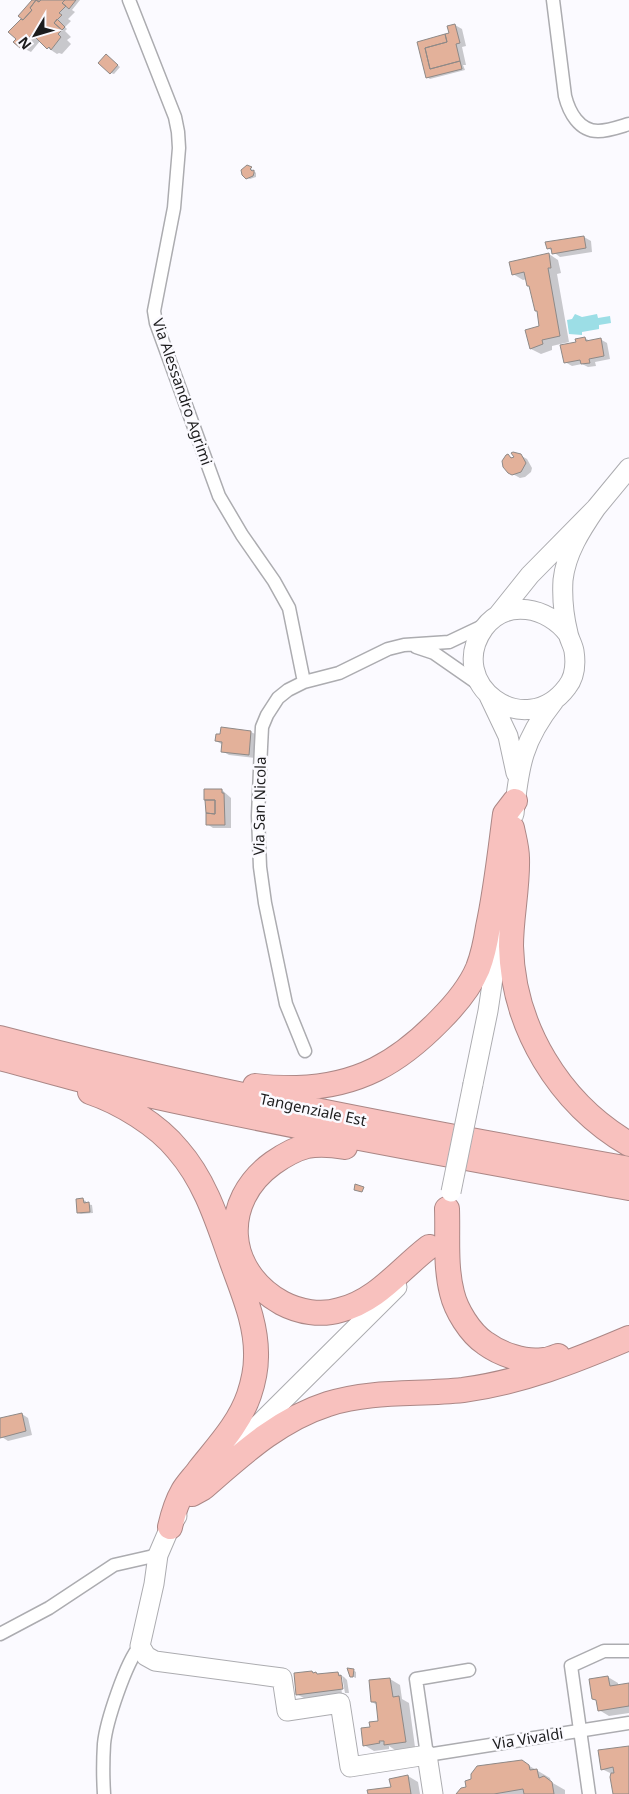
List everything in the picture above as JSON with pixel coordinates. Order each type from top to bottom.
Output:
[{"type":"highway","points":[[102,1065],[153,1066],[267,1088],[287,1088],[315,1087],[342,1083],[369,1074],[398,1057],[425,1035],[446,1014],[467,989],[478,967],[491,913],[505,814],[516,790]]},
{"type":"highway","points":[[512,828],[517,858],[512,921],[512,954],[518,996],[527,1024],[543,1058],[569,1095],[610,1133],[629,1144]]},
{"type":"highway","name":"Tangenziale Est","points":[[0,1038],[102,1065],[342,1117],[629,1169]]},
{"type":"highway","name":"Tangenziale Est","points":[[0,1058],[94,1083],[428,1152],[629,1188]]},
{"type":"highway","points":[[0,1064],[93,1093],[124,1108],[152,1127],[168,1139],[189,1164],[200,1180],[216,1220],[252,1321],[256,1358],[254,1379],[241,1414],[228,1434],[184,1490],[175,1507],[170,1526]]},
{"type":"highway","points":[[428,1152],[413,1155],[332,1145],[306,1146],[283,1155],[263,1170],[248,1188],[237,1210],[235,1235],[242,1260],[252,1280],[268,1296],[291,1308],[316,1313],[340,1310],[364,1302],[429,1247]]},
{"type":"highway","points":[[501,1164],[522,1175],[629,1202]]},
{"type":"highway","points":[[449,1200],[448,1277],[452,1295],[470,1328],[484,1343],[522,1359],[542,1361],[561,1356],[629,1328]]},
{"type":"highway","points":[[192,1494],[203,1488],[268,1433],[302,1414],[328,1404],[378,1394],[461,1390],[501,1384],[576,1361],[629,1338]]},
{"type":"street","name":"Via Alessandro Agrimi","points":[[129,0],[175,117],[178,132],[174,208],[154,311],[156,323],[219,496],[274,581],[289,608],[304,682]]},
{"type":"street","points":[[553,0],[565,96],[567,106],[573,116],[587,128],[596,131],[629,124]]},
{"type":"street","name":"Via San Nicola","points":[[484,690],[474,669],[476,642],[530,575],[596,508],[629,468]]},
{"type":"street","name":"Via San Nicola","points":[[404,645],[434,653],[505,707],[529,710],[540,708],[554,701],[567,688],[574,677],[574,650],[568,634],[563,595],[565,568],[578,535],[596,508]]},
{"type":"street","name":"Via San Nicola","points":[[305,1051],[286,1004],[265,903],[260,866],[258,816],[262,727],[267,715],[278,698],[288,690],[304,682],[339,673],[388,649],[404,645],[449,642],[513,610],[531,610],[547,615],[568,634]]},
{"type":"street","points":[[484,690],[508,736],[516,790]]},
{"type":"street","points":[[104,1794],[104,1742],[116,1697],[134,1653],[140,1646],[154,1584],[158,1555],[170,1526],[192,1494],[243,1440],[400,1284],[418,1264],[438,1232],[449,1200],[488,1011],[503,907],[516,790],[524,752],[528,741],[554,701]]},
{"type":"street","points":[[0,1634],[49,1608],[114,1565],[158,1555]]},
{"type":"street","points":[[140,1646],[146,1656],[155,1661],[282,1678],[287,1711],[340,1703],[350,1767],[427,1755]]},
{"type":"street","points":[[589,1794],[571,1666],[604,1652],[629,1651]]},
{"type":"street","points":[[433,1794],[416,1679],[469,1670]]},
{"type":"street","name":"Via Vivaldi","points":[[427,1755],[629,1723]]},
{"type":"water","points":[[575,314],[582,317],[597,314],[598,318],[610,316],[611,323],[599,325],[599,329],[582,332],[582,335],[569,334],[567,320],[572,319]]},
{"type":"building","points":[[32,0],[36,0],[30,8],[32,10],[23,20],[18,16]]},
{"type":"building","points":[[36,0],[39,2],[41,0],[65,0],[62,3],[66,6],[59,13],[62,15],[54,23],[62,30],[58,34],[61,37],[51,50],[49,47],[47,49],[36,38],[38,36],[34,32],[20,48],[13,42],[16,39],[8,32],[32,10],[30,8]]},
{"type":"building","points":[[65,0],[76,0],[69,9],[62,3]]},
{"type":"building","points":[[57,19],[65,27],[62,30],[54,23]]},
{"type":"building","points":[[455,24],[460,43],[456,44],[460,61],[430,69],[425,48],[447,42],[445,34],[449,33],[447,26]]},
{"type":"building","points":[[445,34],[447,42],[425,48],[430,69],[460,61],[462,69],[426,78],[417,42]]},
{"type":"building","points":[[106,54],[118,65],[110,74],[98,63]]},
{"type":"building","points":[[247,165],[252,167],[250,169],[254,170],[254,173],[253,176],[246,179],[242,175],[241,170]]},
{"type":"building","points":[[584,236],[586,248],[552,254],[551,248],[547,249],[545,242]]},
{"type":"building","points":[[549,253],[551,268],[548,268],[560,336],[542,340],[543,344],[530,349],[525,330],[539,326],[537,311],[535,311],[524,272],[512,275],[509,262]]},
{"type":"building","points":[[585,337],[586,341],[601,338],[604,356],[589,359],[590,363],[581,364],[580,360],[564,363],[560,345],[576,342],[575,339]]},
{"type":"building","points":[[511,453],[521,454],[526,463],[521,472],[512,475],[503,467],[502,461],[508,454],[511,458],[514,457]]},
{"type":"building","points":[[221,727],[251,731],[249,755],[221,752],[222,742],[215,741],[216,734],[220,734]]},
{"type":"building","points":[[204,789],[222,789],[222,793],[224,793],[225,825],[206,825],[206,813],[215,814],[215,800],[204,800]]},
{"type":"building","points":[[205,800],[215,800],[215,814],[206,813]]},
{"type":"building","points":[[355,1184],[364,1187],[362,1192],[354,1190]]},
{"type":"building","points":[[83,1198],[84,1203],[89,1202],[90,1212],[77,1213],[76,1199]]},
{"type":"building","points":[[22,1413],[26,1431],[0,1438],[0,1418]]},
{"type":"building","points":[[347,1668],[354,1669],[353,1677],[350,1677]]},
{"type":"building","points":[[312,1671],[317,1674],[338,1672],[339,1676],[341,1675],[343,1689],[296,1695],[294,1673]]},
{"type":"building","points":[[608,1676],[610,1686],[629,1683],[629,1706],[598,1711],[596,1700],[592,1699],[589,1679]]},
{"type":"building","points":[[390,1678],[393,1697],[399,1696],[406,1742],[384,1745],[384,1741],[379,1741],[380,1743],[363,1746],[361,1728],[370,1727],[369,1722],[378,1721],[376,1702],[371,1702],[369,1680]]},
{"type":"building","points":[[629,1746],[629,1794],[613,1794],[610,1777],[611,1773],[614,1773],[613,1767],[601,1770],[598,1750]]},
{"type":"building","points":[[522,1760],[529,1765],[530,1770],[537,1769],[539,1778],[544,1776],[552,1782],[554,1794],[524,1794],[523,1789],[494,1794],[456,1794],[461,1788],[466,1787],[465,1781],[471,1779],[471,1774],[477,1766]]},
{"type":"building","points":[[408,1775],[411,1794],[368,1794],[367,1790],[391,1787],[389,1779]]}]
